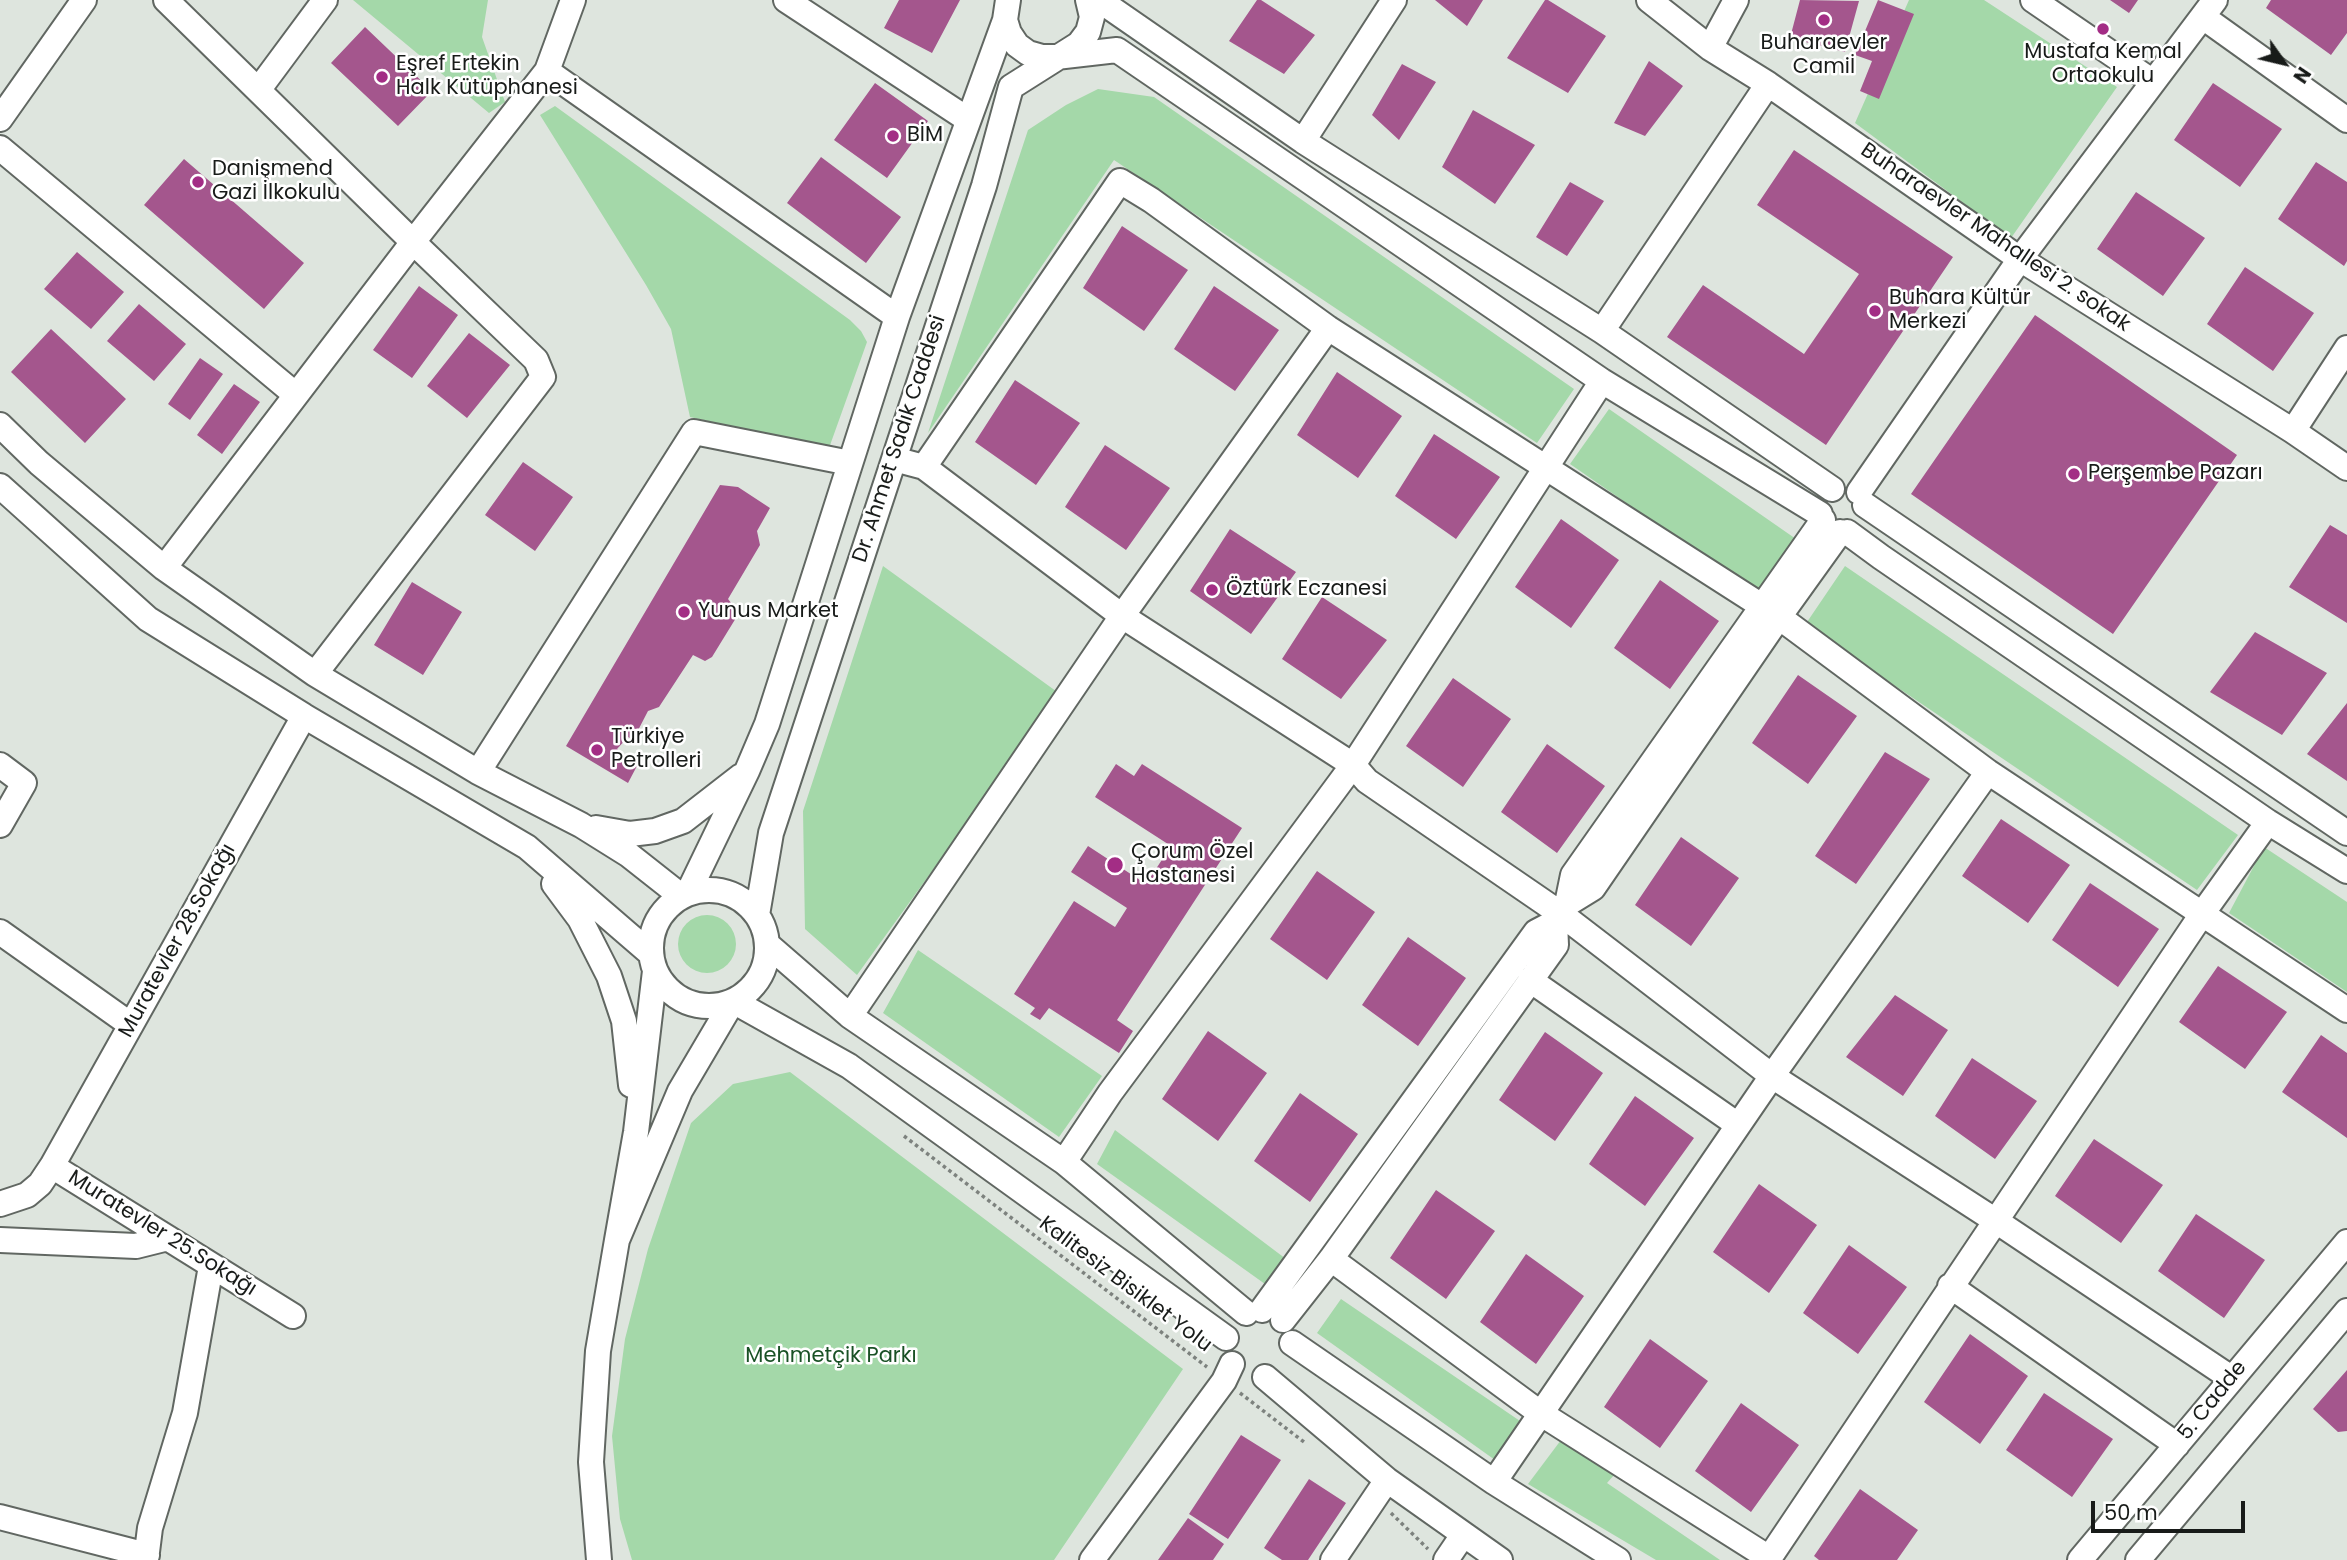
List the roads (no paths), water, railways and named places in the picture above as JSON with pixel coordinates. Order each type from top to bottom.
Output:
[{"type":"street","points":[[0,119],[84,0]]},
{"type":"street","points":[[166,0],[536,360],[543,377],[314,674]]},
{"type":"street","points":[[259,89],[325,0]]},
{"type":"street","points":[[164,568],[412,242],[547,71],[573,0]]},
{"type":"street","points":[[786,0],[967,120]]},
{"type":"street","name":"Dr. Ahmet Sadık Caddesi","points":[[757,915],[771,833],[984,186],[1011,87],[1079,44],[1088,32],[1092,17],[1088,0]]},
{"type":"street","points":[[1099,0],[1303,141],[1602,331],[1832,489]]},
{"type":"street","points":[[1303,141],[1394,0]]},
{"type":"street","name":"Buharaevler Mahallesi 2. sokak","points":[[1648,0],[1710,48],[1768,84],[2020,259],[2347,468]]},
{"type":"street","points":[[1710,48],[1736,0]]},
{"type":"street","points":[[2032,0],[2153,82]]},
{"type":"street","points":[[1833,524],[1860,525],[1864,519],[1862,498],[2020,259],[2209,8],[2347,120]]},
{"type":"street","points":[[685,895],[747,771],[767,724],[897,317],[1006,10]]},
{"type":"street","points":[[1006,10],[1009,33],[1017,45],[1028,53],[1056,57],[1117,50],[1602,381],[1833,524],[2268,822],[2347,872]]},
{"type":"street","points":[[547,71],[897,317]]},
{"type":"street","points":[[1602,331],[1768,84]]},
{"type":"street","points":[[0,148],[296,395]]},
{"type":"street","points":[[924,467],[1120,181],[1151,200],[1328,328],[1770,612],[1988,772],[2347,1010]]},
{"type":"street","points":[[850,1016],[1122,616],[1328,328]]},
{"type":"street","points":[[2293,431],[2347,348]]},
{"type":"street","points":[[1064,1162],[1110,1093],[1353,765],[1602,381]]},
{"type":"street","points":[[0,425],[39,463],[164,568],[314,674],[478,772],[581,825],[685,895]]},
{"type":"street","points":[[478,772],[694,432],[850,463]]},
{"type":"street","points":[[894,459],[924,467],[1122,616],[1353,765],[1367,781],[1561,914],[1772,1076],[2231,1378]]},
{"type":"street","points":[[0,486],[148,619],[304,716],[527,847],[653,963],[663,985],[688,1003],[703,1006],[733,1001],[759,978],[765,962],[767,944],[757,915],[747,904],[726,893],[703,890],[685,895],[670,904],[654,927],[653,963],[636,1132],[598,1351],[591,1462],[599,1560]]},
{"type":"street","points":[[1833,524],[1822,500],[1832,489],[1846,486],[2347,833]]},
{"type":"street","points":[[1092,1560],[1228,1373],[1226,1338],[1233,1323],[1271,1322],[1331,1259],[1556,945],[1561,914],[1573,874],[1833,524]]},
{"type":"street","name":"Muratevler 28.Sokağı","points":[[52,1166],[304,716]]},
{"type":"street","points":[[0,765],[24,783],[0,825]]},
{"type":"street","points":[[581,825],[630,834],[655,831],[683,821],[747,771]]},
{"type":"street","points":[[1494,1482],[1772,1076],[1988,772]]},
{"type":"street","points":[[1331,1259],[1540,1413],[1768,1559],[2202,914],[2268,822]]},
{"type":"street","points":[[527,847],[580,919],[609,976],[624,1021],[636,1132]]},
{"type":"street","points":[[1271,1322],[1536,932],[1561,914]]},
{"type":"street","points":[[0,932],[131,1025]]},
{"type":"street","points":[[767,944],[850,1016],[1064,1162],[1271,1322],[1494,1482],[1618,1560]]},
{"type":"street","points":[[1530,980],[1738,1125]]},
{"type":"street","points":[[617,1240],[680,1091],[733,1001]]},
{"type":"street","points":[[733,1001],[849,1066],[1226,1338]]},
{"type":"street","name":"Muratevler 25.Sokağı","points":[[0,1204],[27,1195],[40,1184],[52,1166],[293,1316]]},
{"type":"street","points":[[0,1240],[136,1246],[167,1238]]},
{"type":"street","name":"5. Cadde","points":[[2080,1560],[2347,1242]]},
{"type":"street","points":[[0,1517],[146,1557],[150,1528],[185,1413],[211,1266]]},
{"type":"street","points":[[1950,1286],[2177,1445]]},
{"type":"street","name":"5. Cadde","points":[[2138,1560],[2347,1311]]},
{"type":"street","points":[[1228,1373],[1265,1377],[1285,1365],[1292,1350],[1271,1322]]},
{"type":"street","points":[[1265,1377],[1382,1489],[1463,1535],[1500,1560]]},
{"type":"street","points":[[1333,1560],[1382,1489]]},
{"type":"street","points":[[1440,1556],[1463,1535]]},
{"type":"place","name":"Buharaevler Camiİ","points":[[1824,20]]},
{"type":"place","name":"Mustafa Kemal Ortaokulu","points":[[2103,29]]},
{"type":"place","name":"Eşref Ertekin Halk Kütüphanesi","points":[[382,77]]},
{"type":"place","name":"BİM","points":[[893,136]]},
{"type":"place","name":"Danişmend Gazi İlkokulu","points":[[198,182]]},
{"type":"place","name":"Buhara Kültür Merkezi","points":[[1875,311]]},
{"type":"place","name":"Perşembe Pazarı","points":[[2074,474]]},
{"type":"place","name":"Öztürk Eczanesi","points":[[1212,590]]},
{"type":"place","name":"Yunus Market","points":[[684,612]]},
{"type":"place","name":"Türkiye Petrolleri","points":[[597,750]]},
{"type":"place","name":"Çorum Özel Hastanesi","points":[[1115,865]]},
{"type":"park label","name":"Mehmetçik Parkı","points":[[831,1357]]}]
